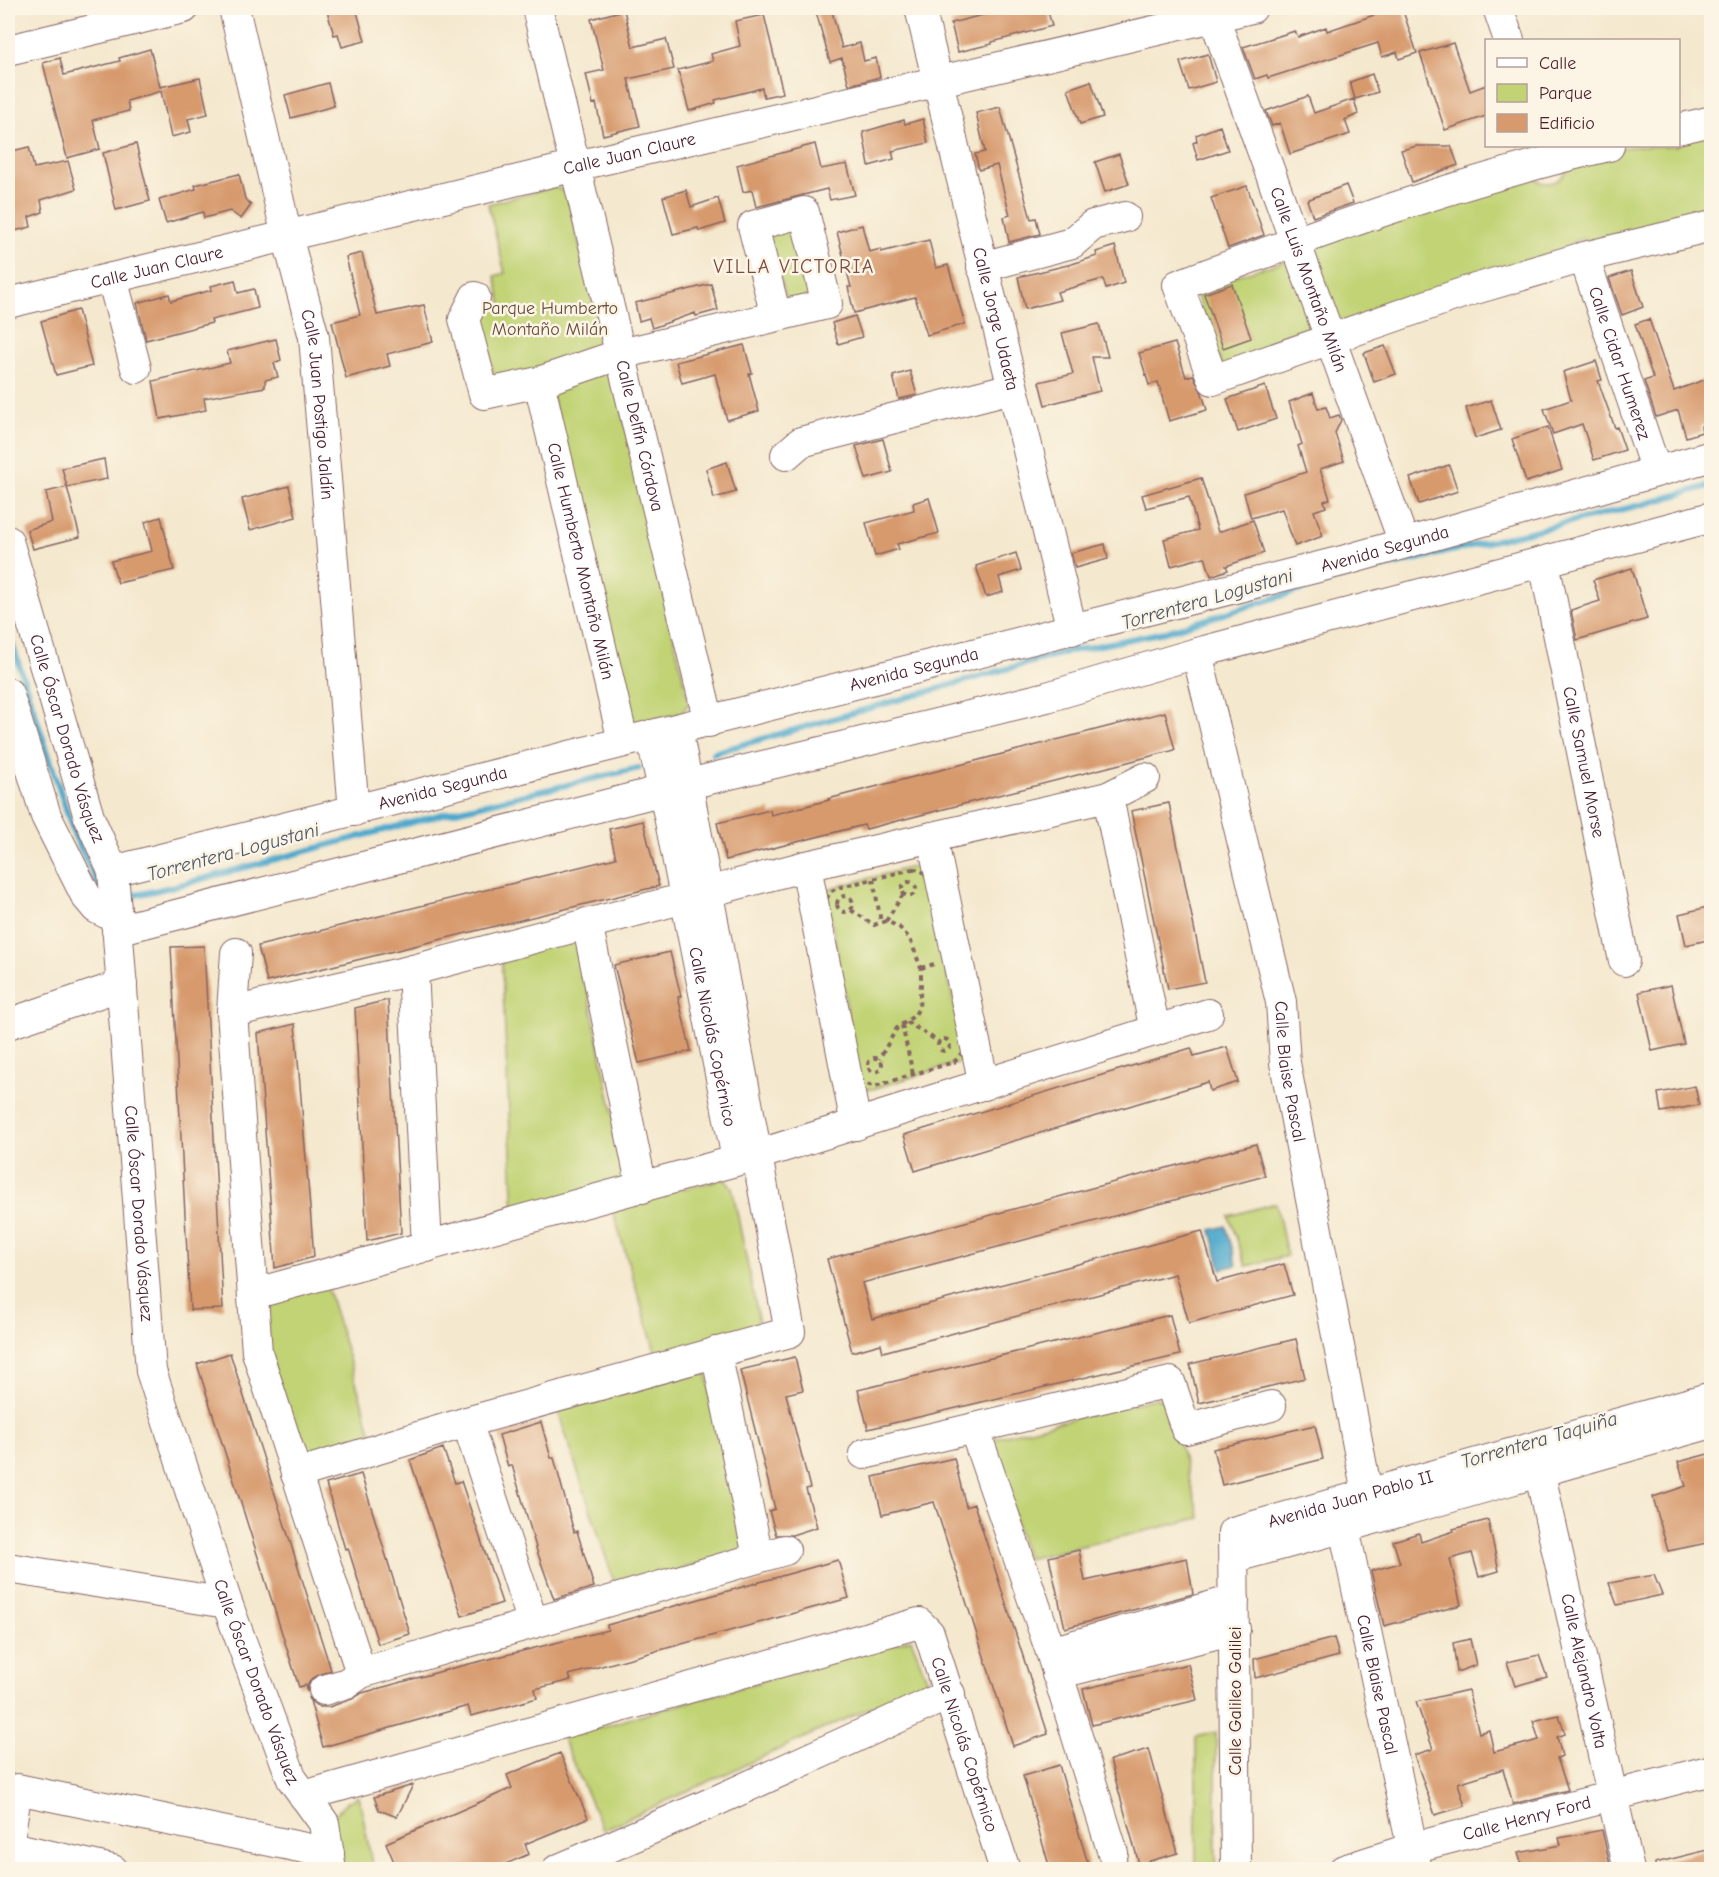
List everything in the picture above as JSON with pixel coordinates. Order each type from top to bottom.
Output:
[{"type":"street","points":[[8,50],[184,8]]},
{"type":"street","name":"Calle Juan Postigo Jaldín","points":[[234,8],[287,236],[314,337],[354,811]]},
{"type":"street","name":"Calle Delfín Córdova","points":[[537,8],[709,722]]},
{"type":"street","name":"Calle Jorge Udaeta","points":[[920,8],[1072,630]]},
{"type":"street","name":"Calle Juan Claure","points":[[8,303],[576,165],[1252,8]]},
{"type":"street","points":[[1498,8],[1509,39]]},
{"type":"street","name":"Calle Luis Montaño Milán","points":[[1214,17],[1404,543]]},
{"type":"street","points":[[1680,129],[1712,121]]},
{"type":"street","points":[[1600,147],[1545,153],[1464,184],[1295,241],[1178,285],[1214,380],[1465,292],[1584,257],[1712,226]]},
{"type":"street","points":[[982,267],[1072,243],[1093,225],[1125,217]]},
{"type":"street","name":"Calle Cidar Humerez","points":[[1584,257],[1656,471]]},
{"type":"street","points":[[112,278],[136,368]]},
{"type":"street","points":[[475,297],[464,319],[484,394],[539,382],[621,354],[776,316]]},
{"type":"street","name":"Calle Humberto Montaño Milán","points":[[539,382],[650,735]]},
{"type":"street","points":[[786,454],[801,442],[1012,388]]},
{"type":"street","name":"Avenida Segunda","points":[[115,901],[354,811],[1346,560],[1712,456]]},
{"type":"street","points":[[8,693],[46,816],[86,896],[96,908],[115,901],[676,788],[1047,697],[1197,653],[1712,517]]},
{"type":"street","name":"Calle Óscar Dorado Vásquez","points":[[8,541],[115,901],[151,1371],[227,1603],[292,1779],[324,1823],[330,1861]]},
{"type":"street","name":"Calle Samuel Morse","points":[[1544,562],[1624,961]]},
{"type":"street","name":"Calle Blaise Pascal","points":[[1197,653],[1281,1002],[1285,1063],[1351,1507],[1415,1859]]},
{"type":"street","name":"Calle Nicolás Copérnico","points":[[650,735],[676,788],[780,1335],[716,1352]]},
{"type":"street","points":[[232,1012],[413,970],[589,933],[808,875],[934,845],[1108,796],[1145,778]]},
{"type":"street","points":[[1108,796],[1155,1031]]},
{"type":"street","points":[[934,845],[982,1077]]},
{"type":"street","points":[[808,875],[854,1116]]},
{"type":"street","points":[[589,933],[639,1179]]},
{"type":"street","points":[[236,953],[232,1012],[257,1352],[361,1673]]},
{"type":"street","points":[[413,970],[427,1247]]},
{"type":"street","points":[[8,1024],[122,985]]},
{"type":"street","points":[[253,1293],[427,1247],[639,1179],[982,1077],[1155,1031],[1208,1014]]},
{"type":"street","points":[[296,1473],[716,1352],[771,1554],[361,1673],[347,1683],[324,1690]]},
{"type":"street","points":[[864,1454],[1170,1382],[1186,1429],[1271,1406]]},
{"type":"street","name":"Avenida Juan Pablo II","points":[[1234,1544],[1712,1397]]},
{"type":"street","points":[[467,1422],[533,1623]]},
{"type":"street","name":"Avenida Juan Pablo II","points":[[1351,1507],[1539,1470],[1712,1423]]},
{"type":"street","points":[[974,1428],[1054,1663],[1113,1853]]},
{"type":"street","name":"Calle Alejandro Volta","points":[[1539,1470],[1629,1869]]},
{"type":"street","name":"Calle Galileo Galilei","points":[[1234,1544],[1236,1869]]},
{"type":"street","points":[[8,1568],[227,1603]]},
{"type":"street","points":[[1054,1663],[1234,1614]]},
{"type":"street","name":"Calle Nicolás Copérnico","points":[[304,1796],[919,1623],[929,1633],[1005,1869]]},
{"type":"street","points":[[557,1869],[718,1800],[950,1694]]},
{"type":"street","name":"Calle Henry Ford","points":[[1344,1869],[1415,1859],[1613,1796],[1712,1770]]},
{"type":"street","points":[[114,1869],[8,1846],[17,1789],[330,1861]]},
{"type":"path","points":[[913,869],[926,874],[931,884],[966,1047],[963,1056],[954,1062],[875,1086],[861,1081],[855,1070],[826,900],[834,889],[873,879],[913,869]]},
{"type":"path","points":[[873,879],[884,922],[904,932],[913,946],[921,968],[919,1007],[915,1015],[897,1028],[879,1059]]},
{"type":"path","points":[[851,910],[874,925],[884,922],[904,893]]},
{"type":"path","points":[[844,897],[850,899],[853,903],[851,910],[841,911],[838,907],[840,899],[844,897]]},
{"type":"path","points":[[907,1022],[939,1042]]},
{"type":"path","points":[[902,1025],[913,1074]]},
{"type":"green space","points":[[1711,125],[1711,222],[1592,241],[1577,240],[1565,249],[1340,328],[1312,245],[1529,171],[1541,182],[1554,182],[1563,176],[1577,159],[1586,154],[1629,147],[1680,147],[1680,133]]},
{"type":"green space","name":"Parque Humberto Montaño Milán","points":[[555,187],[567,193],[604,347],[498,384],[474,320],[479,313],[502,306],[495,276],[505,273],[488,204]]},
{"type":"green space","points":[[793,223],[819,290],[789,306],[766,232]]},
{"type":"green space","points":[[1289,260],[1316,332],[1224,370],[1194,288]]},
{"type":"green space","name":"Parque Humberto Montaño Milán","points":[[612,367],[689,703],[682,713],[630,724],[550,386]]},
{"type":"green space","points":[[916,866],[923,867],[966,1057],[958,1063],[867,1089],[861,1085],[826,892],[831,888]]},
{"type":"green space","points":[[577,939],[625,1171],[623,1179],[514,1212],[501,952]]},
{"type":"green space","points":[[724,1179],[732,1187],[759,1322],[752,1331],[658,1361],[611,1205]]},
{"type":"green space","points":[[1276,1203],[1287,1256],[1246,1266],[1229,1216]]},
{"type":"green space","points":[[326,1283],[373,1439],[320,1454],[308,1454],[296,1447],[262,1325],[270,1299]]},
{"type":"green space","points":[[699,1371],[707,1374],[745,1550],[616,1588],[556,1405]]},
{"type":"green space","points":[[1156,1398],[1168,1403],[1200,1518],[1027,1559],[990,1439]]},
{"type":"green space","points":[[911,1639],[928,1681],[603,1830],[562,1738]]},
{"type":"green space","points":[[1216,1732],[1216,1869],[1196,1869],[1196,1737]]},
{"type":"green space","points":[[359,1796],[373,1869],[342,1869],[332,1818],[347,1802]]},
{"type":"water","points":[[1226,1226],[1237,1265],[1221,1269],[1211,1230]]},
{"type":"building","points":[[356,8],[365,41],[342,47],[338,34],[334,35],[327,11]]},
{"type":"building","points":[[815,8],[831,8],[842,48],[860,43],[864,61],[876,58],[880,77],[849,85],[842,58],[830,62]]},
{"type":"building","points":[[1010,8],[1047,8],[1052,26],[958,52],[951,23]]},
{"type":"building","points":[[1381,8],[1402,8],[1417,53],[1399,59],[1397,52],[1382,57],[1378,43],[1268,78],[1267,75],[1255,79],[1243,47],[1295,31],[1298,37],[1326,27],[1327,31],[1383,12]]},
{"type":"building","points":[[624,10],[633,47],[666,39],[674,69],[628,79],[640,126],[603,135],[596,103],[593,104],[586,74],[604,70],[591,19]]},
{"type":"building","points":[[764,15],[783,93],[764,97],[762,88],[715,100],[716,103],[689,111],[678,70],[713,61],[711,54],[740,46],[735,21]]},
{"type":"building","points":[[1453,43],[1470,91],[1485,85],[1485,116],[1445,130],[1420,53]]},
{"type":"building","points":[[150,49],[160,87],[200,78],[208,114],[188,119],[191,132],[171,137],[161,91],[127,101],[129,111],[93,120],[100,149],[67,158],[43,63],[60,58],[64,75],[120,61],[119,58]]},
{"type":"building","points":[[1208,54],[1216,82],[1189,90],[1180,62]]},
{"type":"building","points":[[1372,74],[1378,92],[1355,99],[1350,82]]},
{"type":"building","points":[[1091,81],[1103,117],[1080,124],[1068,89]]},
{"type":"building","points":[[328,83],[334,106],[291,118],[285,95]]},
{"type":"building","points":[[1308,96],[1314,113],[1354,99],[1358,114],[1345,120],[1350,134],[1290,154],[1280,123],[1272,126],[1266,111]]},
{"type":"building","points":[[1000,107],[1031,219],[1036,218],[1040,234],[1009,242],[1004,217],[1010,215],[997,165],[979,170],[975,154],[985,152],[976,113]]},
{"type":"building","points":[[923,119],[928,143],[892,151],[894,159],[869,166],[863,132],[904,120],[905,124]]},
{"type":"building","points":[[1220,126],[1228,150],[1198,160],[1193,143],[1197,141],[1196,135]]},
{"type":"building","points":[[136,144],[150,201],[116,210],[103,153]]},
{"type":"building","points":[[815,144],[821,169],[847,164],[855,195],[830,200],[827,189],[756,207],[752,190],[743,192],[737,165]]},
{"type":"building","points":[[1417,146],[1451,146],[1458,165],[1412,182],[1401,150]]},
{"type":"building","points":[[29,147],[34,168],[68,161],[76,189],[41,200],[43,212],[29,217],[31,227],[14,231],[8,203],[8,152]]},
{"type":"building","points":[[1119,154],[1129,184],[1105,192],[1095,162]]},
{"type":"building","points":[[239,174],[245,199],[251,205],[241,219],[230,211],[204,218],[203,212],[166,223],[159,200],[196,189],[195,185]]},
{"type":"building","points":[[1346,185],[1353,203],[1313,217],[1307,200]]},
{"type":"building","points":[[1247,186],[1264,235],[1228,248],[1211,198]]},
{"type":"building","points":[[686,190],[691,207],[718,198],[725,223],[699,231],[698,228],[673,234],[663,197]]},
{"type":"building","points":[[862,225],[869,252],[881,249],[881,252],[929,240],[936,268],[948,265],[965,324],[927,335],[915,297],[854,313],[848,287],[851,287],[837,232]]},
{"type":"building","points":[[1115,246],[1124,283],[1106,289],[1103,279],[1057,292],[1060,300],[1025,309],[1018,277],[1072,264],[1097,256],[1096,252]]},
{"type":"building","points":[[362,253],[377,315],[424,305],[433,342],[387,354],[390,366],[346,378],[332,322],[360,315],[346,257]]},
{"type":"building","points":[[1631,271],[1643,307],[1622,315],[1609,278]]},
{"type":"building","points":[[235,280],[238,293],[254,289],[258,308],[146,340],[137,303],[169,294],[171,301],[212,290],[211,286]]},
{"type":"building","points":[[711,284],[718,310],[696,316],[695,313],[652,328],[649,318],[639,321],[635,303]]},
{"type":"building","points":[[1232,284],[1251,338],[1223,348],[1204,294]]},
{"type":"building","points":[[78,310],[92,366],[56,375],[41,321]]},
{"type":"building","points":[[855,316],[862,337],[838,344],[832,323]]},
{"type":"building","points":[[1649,319],[1674,391],[1712,377],[1712,423],[1701,426],[1702,432],[1686,437],[1678,410],[1656,417],[1644,381],[1653,378],[1635,324]]},
{"type":"building","points":[[1099,324],[1108,357],[1092,357],[1100,391],[1045,405],[1039,382],[1073,374],[1062,333]]},
{"type":"building","points":[[276,339],[281,360],[274,363],[278,377],[265,380],[265,387],[204,398],[206,410],[160,419],[153,381],[230,363],[227,351]]},
{"type":"building","points":[[1175,343],[1186,377],[1193,375],[1207,410],[1169,421],[1158,382],[1149,385],[1139,353]]},
{"type":"building","points":[[744,345],[759,411],[727,420],[715,374],[682,383],[676,362]]},
{"type":"building","points":[[1385,346],[1396,374],[1374,382],[1364,353]]},
{"type":"building","points":[[1596,361],[1602,380],[1598,381],[1625,450],[1594,460],[1582,424],[1553,434],[1544,409],[1571,400],[1563,372]]},
{"type":"building","points":[[910,371],[917,395],[899,399],[893,376]]},
{"type":"building","points":[[1265,386],[1276,419],[1238,432],[1227,399]]},
{"type":"building","points":[[1313,393],[1318,409],[1326,407],[1330,418],[1339,415],[1341,420],[1335,433],[1344,461],[1320,469],[1330,499],[1324,501],[1326,507],[1314,511],[1323,536],[1295,546],[1282,509],[1251,518],[1244,493],[1306,472],[1298,446],[1302,444],[1289,402]]},
{"type":"building","points":[[1491,400],[1501,430],[1475,438],[1466,408]]},
{"type":"building","points":[[1548,427],[1562,470],[1526,482],[1512,439]]},
{"type":"building","points":[[883,439],[892,472],[866,479],[856,446]]},
{"type":"building","points":[[104,459],[107,479],[67,487],[62,468]]},
{"type":"building","points":[[727,462],[736,492],[714,498],[706,469]]},
{"type":"building","points":[[1449,465],[1458,491],[1419,504],[1410,478]]},
{"type":"building","points":[[1201,478],[1218,532],[1253,520],[1264,553],[1226,566],[1228,570],[1211,576],[1205,557],[1171,566],[1164,539],[1198,530],[1189,497],[1146,508],[1142,495]]},
{"type":"building","points":[[289,486],[296,517],[250,530],[242,499]]},
{"type":"building","points":[[67,487],[80,537],[33,549],[27,530],[52,522],[46,492]]},
{"type":"building","points":[[929,498],[939,533],[897,544],[899,549],[875,556],[866,523],[914,510],[913,503]]},
{"type":"building","points":[[161,517],[174,570],[118,583],[111,561],[152,551],[145,522]]},
{"type":"building","points":[[1105,544],[1108,559],[1075,568],[1071,553]]},
{"type":"building","points":[[1016,553],[1021,570],[999,577],[1003,592],[986,597],[976,566]]},
{"type":"building","points":[[1632,568],[1647,619],[1577,640],[1571,610],[1600,601],[1593,580]]},
{"type":"building","points":[[1165,712],[1175,750],[866,829],[864,825],[726,860],[717,823],[770,810],[771,815]]},
{"type":"building","points":[[1169,803],[1205,982],[1168,989],[1131,811]]},
{"type":"building","points":[[643,821],[659,886],[267,982],[258,946],[616,858],[609,829]]},
{"type":"building","points":[[1712,906],[1712,939],[1686,945],[1679,914]]},
{"type":"building","points":[[204,946],[223,1309],[190,1310],[171,947]]},
{"type":"building","points":[[670,952],[691,1051],[639,1063],[614,965]]},
{"type":"building","points":[[1671,985],[1684,1044],[1652,1051],[1639,992]]},
{"type":"building","points":[[388,1000],[401,1233],[367,1241],[355,1008]]},
{"type":"building","points":[[295,1024],[314,1257],[275,1268],[258,1033]]},
{"type":"building","points":[[1227,1047],[1238,1082],[1210,1091],[1208,1082],[915,1171],[904,1135],[1191,1048],[1194,1056]]},
{"type":"building","points":[[1695,1086],[1699,1105],[1661,1112],[1658,1093]]},
{"type":"building","points":[[1256,1144],[1265,1176],[862,1283],[872,1319],[1202,1231],[1217,1282],[1284,1264],[1293,1295],[1189,1323],[1175,1274],[883,1352],[881,1344],[852,1352],[827,1259]]},
{"type":"building","points":[[1170,1315],[1180,1355],[868,1429],[858,1390]]},
{"type":"building","points":[[1296,1339],[1305,1378],[1199,1403],[1190,1364]]},
{"type":"building","points":[[230,1353],[331,1670],[312,1678],[307,1686],[307,1692],[305,1685],[299,1687],[197,1364]]},
{"type":"building","points":[[795,1357],[803,1390],[786,1394],[810,1488],[806,1489],[817,1527],[792,1535],[776,1535],[769,1511],[775,1509],[740,1370]]},
{"type":"building","points":[[541,1422],[551,1458],[554,1458],[574,1532],[577,1531],[594,1587],[554,1599],[537,1551],[512,1465],[508,1467],[499,1435]]},
{"type":"building","points":[[1315,1425],[1323,1459],[1222,1485],[1213,1449]]},
{"type":"building","points":[[443,1448],[455,1483],[461,1481],[502,1603],[462,1616],[410,1460]]},
{"type":"building","points":[[1712,1453],[1712,1542],[1668,1551],[1653,1497],[1686,1486],[1678,1462]]},
{"type":"building","points":[[954,1458],[966,1507],[974,1504],[1048,1734],[1013,1746],[934,1502],[882,1515],[873,1477]]},
{"type":"building","points":[[361,1474],[410,1634],[378,1644],[348,1548],[345,1549],[326,1484]]},
{"type":"building","points":[[1488,1520],[1499,1571],[1479,1577],[1472,1553],[1450,1559],[1461,1605],[1384,1626],[1371,1571],[1400,1563],[1393,1541],[1419,1533],[1421,1542],[1454,1531],[1453,1529]]},
{"type":"building","points":[[1079,1550],[1085,1581],[1187,1558],[1193,1594],[1065,1628],[1049,1557]]},
{"type":"building","points":[[838,1560],[849,1598],[569,1675],[571,1680],[535,1689],[537,1698],[509,1706],[471,1716],[468,1706],[323,1747],[309,1697],[320,1707],[329,1707],[362,1693],[608,1630],[607,1625]]},
{"type":"building","points":[[1654,1575],[1662,1595],[1617,1605],[1609,1583]]},
{"type":"building","points":[[1334,1638],[1339,1656],[1255,1678],[1254,1659]]},
{"type":"building","points":[[1470,1639],[1476,1665],[1457,1672],[1453,1643]]},
{"type":"building","points":[[1539,1655],[1547,1677],[1515,1686],[1507,1662]]},
{"type":"building","points":[[1188,1664],[1197,1700],[1092,1725],[1083,1689]]},
{"type":"building","points":[[1468,1690],[1479,1733],[1489,1730],[1494,1752],[1539,1740],[1533,1721],[1559,1715],[1565,1734],[1557,1737],[1562,1756],[1557,1758],[1568,1790],[1513,1804],[1503,1769],[1458,1783],[1465,1806],[1435,1815],[1414,1755],[1433,1749],[1416,1702]]},
{"type":"building","points":[[1149,1749],[1178,1853],[1139,1864],[1110,1760]]},
{"type":"building","points":[[560,1753],[588,1818],[525,1844],[529,1854],[494,1869],[397,1869],[386,1843],[512,1788],[507,1775]]},
{"type":"building","points":[[1059,1765],[1089,1867],[1050,1869],[1023,1776]]},
{"type":"building","points":[[413,1785],[397,1817],[379,1810],[374,1797]]},
{"type":"building","points":[[1602,1830],[1611,1869],[1523,1869],[1518,1853],[1561,1845],[1559,1838]]},
{"type":"building","points":[[1712,1849],[1712,1869],[1655,1869],[1655,1863]]},
{"type":"waterway","name":"Torrentera Logustani","points":[[713,753],[1066,652],[1165,632],[1346,576],[1645,504],[1712,485]]},
{"type":"waterway","name":"Torrentera Logustani","points":[[8,631],[74,834],[99,887],[105,888]]},
{"type":"waterway","name":"Torrentera Logustani","points":[[124,892],[136,895],[180,885],[443,814],[639,768]]},
{"type":"district","name":"VILLA VICTORIA","points":[[794,266]]},
{"type":"water label","name":"Torrentera Taquiña","points":[[1539,1440]]}]
